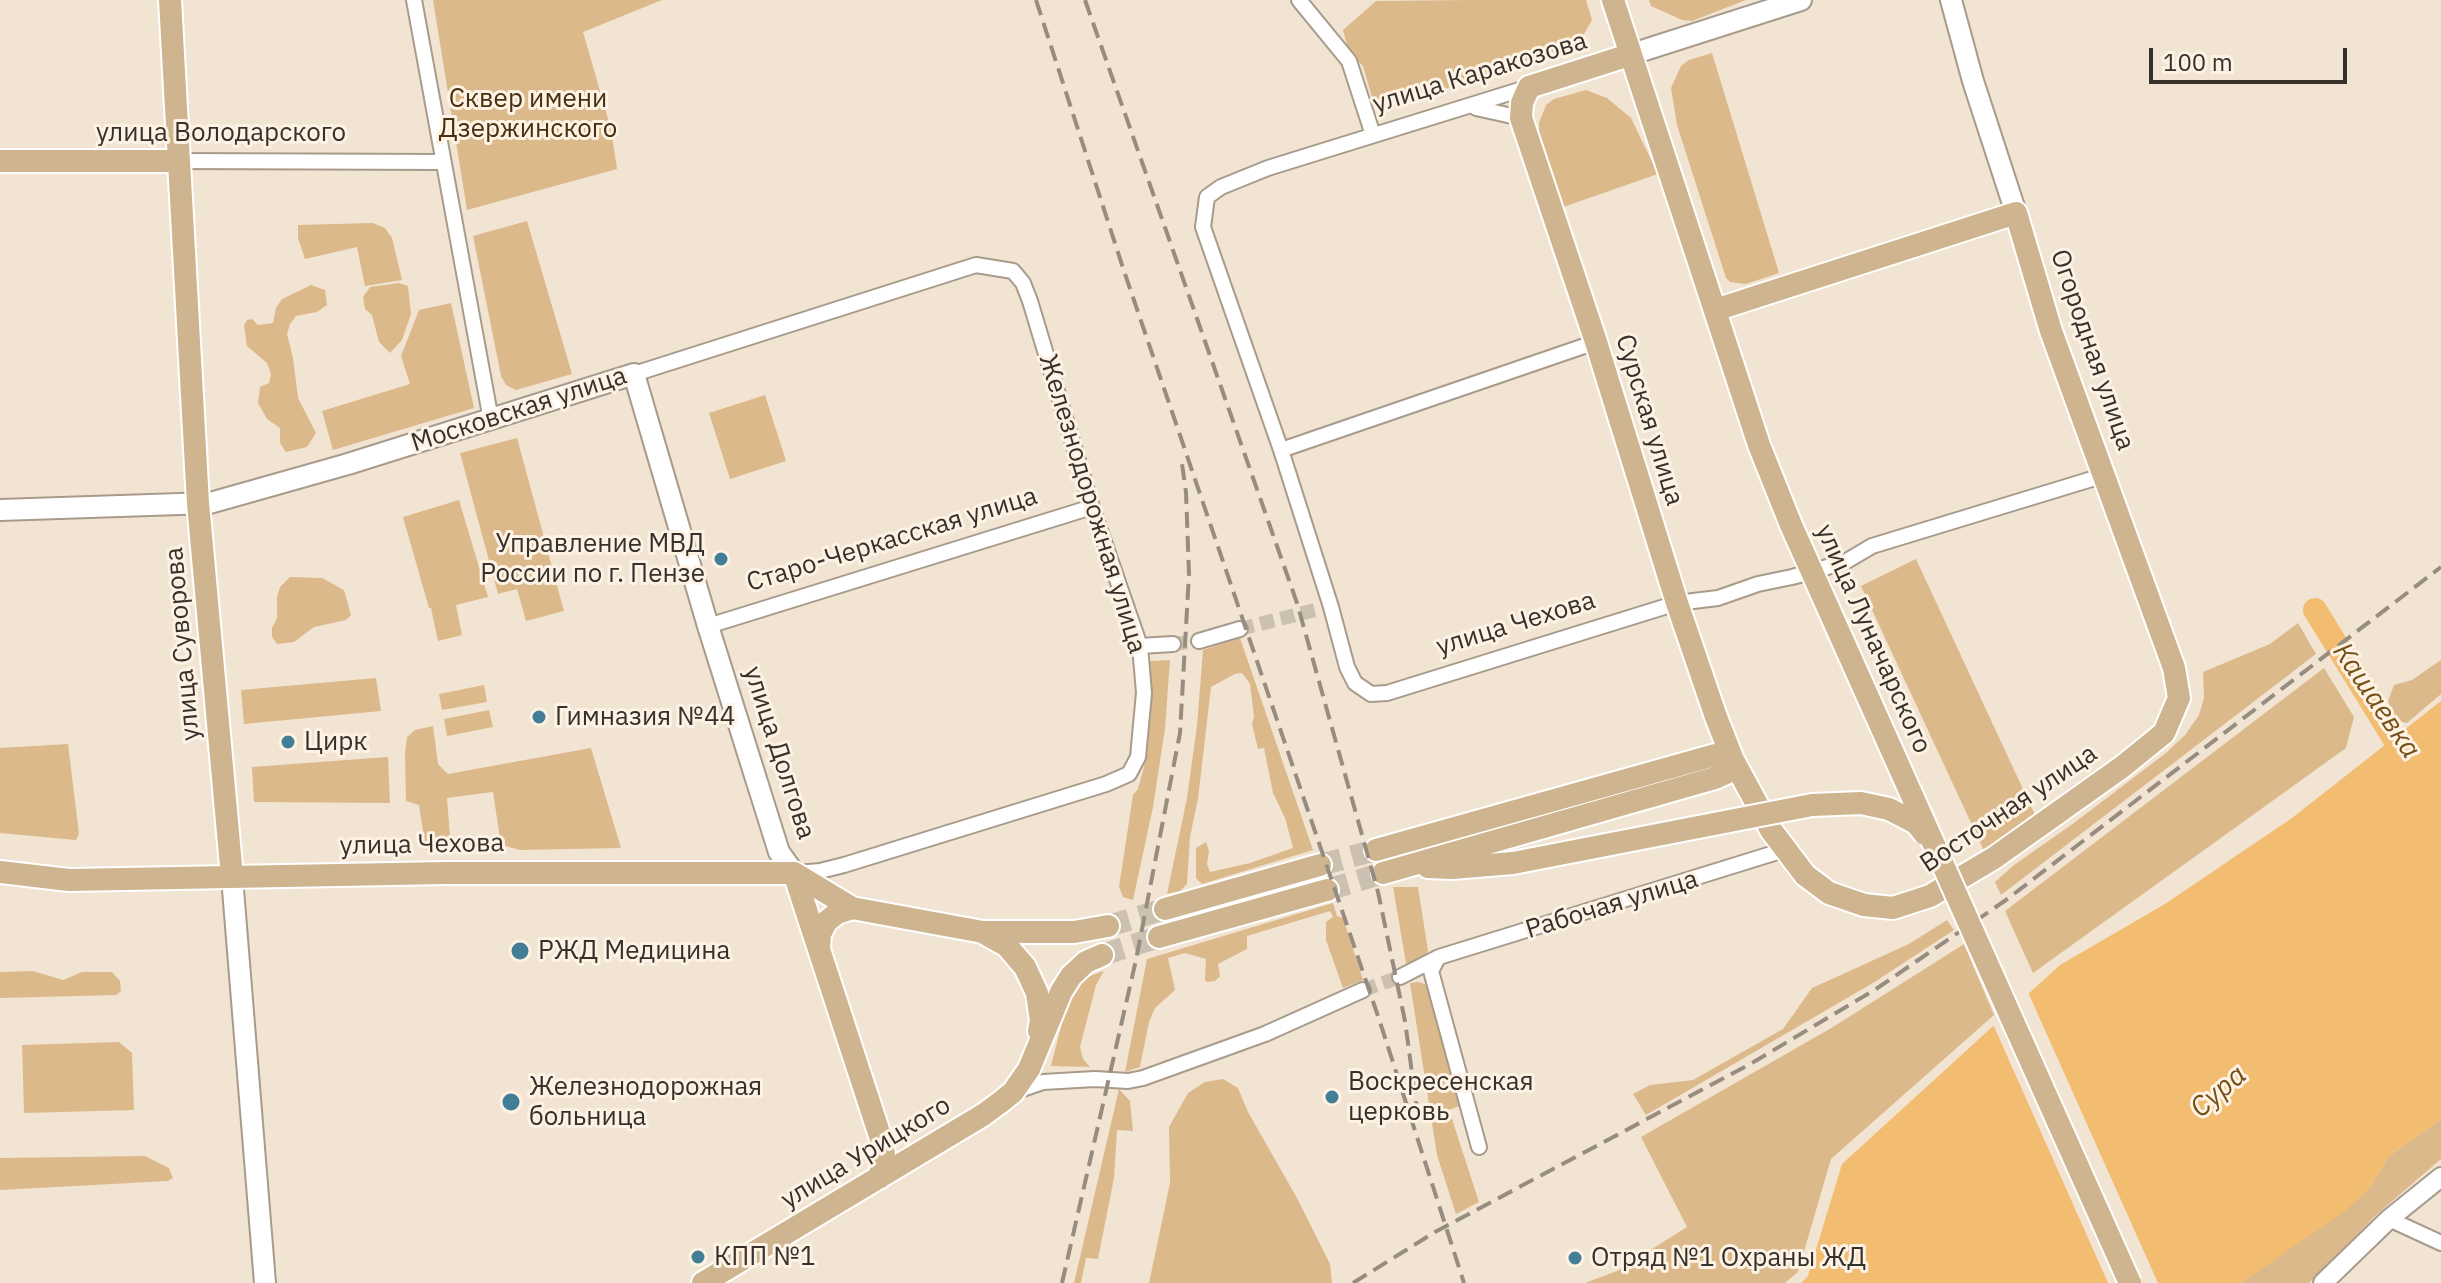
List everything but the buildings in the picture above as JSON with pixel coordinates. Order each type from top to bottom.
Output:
[{"type":"main road","name":"улица Суворова","points":[[170,0],[198,503],[265,1283]]},
{"type":"main road","name":"улица Луначарского","points":[[1613,0],[1759,445],[1791,525],[2130,1283]]},
{"type":"main road","name":"улица Каракозова","points":[[1529,87],[1801,0]]},
{"type":"main road","name":"Огородная улица","points":[[1951,0],[2051,331],[2174,668],[2179,698],[2173,716]]},
{"type":"main road","points":[[1521,118],[1522,103],[1529,87]]},
{"type":"main road","name":"Сурская улица","points":[[1521,118],[1716,717]]},
{"type":"main road","name":"улица Володарского","points":[[0,161],[178,161]]},
{"type":"main road","points":[[1715,310],[2016,213]]},
{"type":"main road","name":"Московская улица","points":[[0,510],[210,503],[634,374]]},
{"type":"main road","name":"улица Долгова","points":[[634,374],[779,852],[794,873],[883,1145],[884,1157],[879,1178]]},
{"type":"main road","name":"Восточная улица","points":[[1716,717],[1733,760],[1784,850],[1829,893],[1847,900],[1893,908],[1930,896],[1994,858],[2122,767],[2164,733],[2173,716]]},
{"type":"main road","points":[[1689,762],[1699,755],[1710,739],[1716,717]]},
{"type":"main road","points":[[1376,850],[1715,755],[1733,760],[1728,772],[1715,778],[1383,873]]},
{"type":"main road","points":[[1715,778],[1732,779],[1748,787]]},
{"type":"main road","points":[[1411,865],[1452,868],[1513,863],[1812,805],[1861,803],[1889,809],[1916,823],[1935,848]]},
{"type":"main road","points":[[1165,909],[1320,865]]},
{"type":"main road","name":"улица Чехова","points":[[0,872],[69,880],[509,872],[794,873]]},
{"type":"main road","points":[[794,873],[846,904],[983,932],[1074,932],[1108,926]]},
{"type":"main road","points":[[1159,937],[1327,890]]},
{"type":"main road","points":[[819,948],[820,934],[826,922],[846,904]]},
{"type":"main road","points":[[983,932],[1007,946],[1025,967],[1037,993],[1041,1021],[1036,1048]]},
{"type":"main road","points":[[1036,1048],[1071,976],[1086,962],[1102,955]]},
{"type":"main road","name":"улица Урицкого","points":[[703,1283],[983,1115],[1013,1092],[1029,1069],[1036,1048]]},
{"type":"main road","points":[[883,1145],[897,1157],[915,1156]]},
{"type":"street","points":[[414,0],[491,420]]},
{"type":"street","points":[[1299,0],[1349,61],[1373,135]]},
{"type":"street","name":"улица Каракозова","points":[[1281,450],[1203,227],[1207,197],[1221,187],[1268,168],[1529,87]]},
{"type":"street","points":[[1468,108],[1521,118]]},
{"type":"street","name":"улица Володарского","points":[[178,161],[442,162]]},
{"type":"street","name":"Московская улица","points":[[634,374],[976,265],[1013,271],[1023,283]]},
{"type":"street","name":"Железнодорожная улица","points":[[1023,283],[1092,507],[1140,646],[1144,693],[1138,757],[1129,774]]},
{"type":"street","points":[[1281,450],[1596,342]]},
{"type":"street","name":"улица Чехова","points":[[1281,450],[1325,608],[1355,683],[1371,694],[1399,689],[1677,603],[1718,598],[1758,584],[1845,562],[1872,546],[2105,475]]},
{"type":"street","name":"Старо-Черкасская улица","points":[[708,626],[1092,507]]},
{"type":"street","points":[[1199,641],[1240,629]]},
{"type":"street","points":[[1140,646],[1173,644]]},
{"type":"street","name":"улица Чехова","points":[[794,873],[844,865],[1106,784],[1129,774]]},
{"type":"street","name":"Рабочая улица","points":[[1400,977],[1439,957],[1784,850]]},
{"type":"street","points":[[844,865],[835,876],[846,904]]},
{"type":"street","points":[[1439,957],[1431,971],[1479,1147]]},
{"type":"street","points":[[1013,1092],[1043,1082],[1087,1079],[1128,1081],[1265,1034],[1363,990]]},
{"type":"street","points":[[2323,1283],[2389,1219],[2441,1177]]},
{"type":"street","points":[[2389,1219],[2441,1243]]},
{"type":"green space","name":"Сквер имени Дзержинского","points":[[433,0],[662,0],[583,32],[611,129],[617,169],[467,210]]},
{"type":"green space","points":[[1586,0],[1592,20],[1579,43],[1387,109],[1374,104],[1363,66],[1349,52],[1343,30],[1376,1]]},
{"type":"green space","points":[[1649,0],[1746,0],[1692,21],[1682,20],[1651,6]]},
{"type":"green space","points":[[1712,53],[1779,273],[1746,284],[1730,282],[1726,278],[1677,125],[1671,88],[1681,66],[1689,60]]},
{"type":"green space","points":[[1586,90],[1607,98],[1631,118],[1658,174],[1563,207],[1539,123],[1546,105],[1554,99]]},
{"type":"green space","points":[[527,221],[572,374],[516,390],[506,385],[501,376],[473,236]]},
{"type":"green space","points":[[373,223],[385,228],[392,238],[402,280],[365,286],[357,247],[305,259],[298,238],[298,225]]},
{"type":"green space","points":[[399,283],[408,286],[411,314],[402,340],[390,353],[379,342],[372,315],[365,309],[363,297],[370,287]]},
{"type":"green space","points":[[311,285],[325,290],[327,305],[317,312],[296,316],[287,334],[298,398],[316,433],[307,447],[286,452],[280,443],[280,428],[267,419],[258,403],[260,387],[269,383],[271,374],[267,363],[247,346],[244,325],[252,319],[258,325],[273,323],[276,308],[282,299]]},
{"type":"green space","points":[[451,303],[474,408],[333,450],[322,411],[410,384],[401,356],[419,310]]},
{"type":"green space","points":[[765,395],[786,461],[730,479],[709,413]]},
{"type":"green space","points":[[517,438],[564,611],[526,621],[517,589],[498,594],[460,453]]},
{"type":"green space","points":[[459,500],[488,597],[456,605],[462,635],[438,641],[403,517]]},
{"type":"green space","points":[[1916,559],[2036,817],[1985,853],[1861,586]]},
{"type":"green space","points":[[290,577],[322,578],[344,590],[351,615],[346,620],[314,627],[294,642],[277,644],[272,637],[272,628],[277,618],[277,597],[280,587]]},
{"type":"green space","points":[[2298,623],[2316,654],[2001,895],[1995,882],[2014,865],[2074,823],[2185,735],[2199,715],[2204,698],[2203,672],[2270,644]]},
{"type":"green space","points":[[1240,638],[1313,850],[1202,884],[1196,878],[1196,848],[1206,842],[1210,872],[1250,863],[1293,848],[1285,818],[1273,793],[1264,748],[1258,749],[1252,724],[1250,684],[1242,673],[1235,674],[1211,687],[1198,799],[1190,837],[1187,884],[1180,891],[1167,894],[1187,798],[1203,650]]},
{"type":"green space","points":[[1170,660],[1165,729],[1153,807],[1133,900],[1123,897],[1119,887],[1133,795],[1138,789],[1144,767],[1150,661]]},
{"type":"green space","points":[[2441,660],[2441,694],[2407,723],[2394,720],[2388,701],[2394,685],[2412,680]]},
{"type":"green space","points":[[2324,668],[2354,717],[2346,748],[2033,973],[2005,911]]},
{"type":"green space","points":[[376,678],[381,711],[244,724],[241,690]]},
{"type":"green space","points":[[484,685],[487,702],[442,710],[439,694]]},
{"type":"green space","points":[[489,710],[493,727],[447,736],[444,719]]},
{"type":"green space","points":[[433,726],[438,764],[448,774],[591,748],[621,848],[520,850],[501,845],[493,792],[447,798],[451,850],[426,850],[419,805],[406,801],[405,753],[407,737],[415,730]]},
{"type":"green space","points":[[68,744],[79,834],[76,840],[0,833],[0,748]]},
{"type":"green space","points":[[388,757],[390,803],[254,802],[252,767]]},
{"type":"green space","points":[[1393,887],[1418,887],[1428,951],[1425,957],[1407,969]]},
{"type":"green space","points":[[1333,903],[1337,916],[1343,918],[1363,980],[1343,988],[1326,940],[1326,922],[1333,917],[1330,911],[1247,936],[1247,949],[1218,964],[1220,976],[1215,981],[1205,980],[1206,959],[1185,953],[1168,958],[1175,990],[1155,1008],[1140,1067],[1125,1072],[1147,959]]},
{"type":"green space","points":[[1947,920],[1954,930],[1873,983],[1646,1115],[1633,1094],[1650,1085],[1693,1080],[1783,1029],[1812,988],[1909,944]]},
{"type":"green space","points":[[1964,944],[1994,1015],[1831,1159],[1798,1272],[1785,1283],[1585,1283],[1617,1271],[1687,1227],[1641,1137],[1833,1027]]},
{"type":"green space","points":[[33,971],[63,980],[82,972],[112,972],[120,981],[121,991],[116,995],[0,998],[0,972]]},
{"type":"green space","points":[[1104,971],[1096,985],[1080,1047],[1083,1059],[1090,1067],[1051,1066],[1067,1003],[1084,978]]},
{"type":"green space","points":[[1410,983],[1425,984],[1436,997],[1459,1106],[1449,1110],[1479,1202],[1456,1214],[1437,1155]]},
{"type":"green space","points":[[119,1042],[132,1053],[134,1110],[24,1113],[22,1045]]},
{"type":"green space","points":[[1223,1079],[1238,1088],[1248,1112],[1297,1198],[1330,1264],[1332,1283],[1149,1283],[1170,1183],[1169,1127],[1188,1093],[1205,1082]]},
{"type":"green space","points":[[1119,1089],[1130,1101],[1133,1131],[1117,1130],[1114,1178],[1098,1259],[1086,1258],[1081,1283],[1074,1283]]},
{"type":"green space","points":[[2441,1119],[2441,1159],[2376,1215],[2309,1283],[2241,1283],[2369,1189],[2389,1156]]},
{"type":"green space","points":[[145,1156],[169,1168],[173,1178],[168,1181],[0,1190],[0,1158]]},
{"type":"water","name":"Сура","points":[[2441,701],[2441,1119],[2389,1156],[2369,1189],[2345,1211],[2241,1283],[1801,1283],[1808,1276],[1842,1164],[2060,965],[2165,904],[2292,818]]},
{"type":"pier","points":[[2027,990],[2158,1283],[2108,1283],[1992,1022]]},
{"type":"waterway","name":"Кашаевка","points":[[2315,610],[2394,738],[2441,789]]},
{"type":"tunnel","points":[[1240,629],[1319,609]]},
{"type":"tunnel","points":[[1173,644],[1199,641]]},
{"type":"tunnel","points":[[1320,865],[1376,850]]},
{"type":"tunnel","points":[[1327,890],[1383,873]]},
{"type":"tunnel","points":[[1108,926],[1165,909]]},
{"type":"tunnel","points":[[1102,955],[1159,937]]},
{"type":"tunnel","points":[[1363,990],[1400,977]]},
{"type":"railway","points":[[1036,0],[1124,271],[1380,1022],[1464,1283]]},
{"type":"railway","points":[[1085,0],[1297,603],[1378,892],[1405,1021],[1417,1110]]},
{"type":"railway","points":[[1062,1283],[1136,960],[1180,733],[1189,574],[1182,464]]},
{"type":"railway","points":[[1353,1283],[1435,1232],[1752,1063],[1876,989],[2006,900],[2441,567]]},
{"type":"place","name":"Управление МВД России по г. Пензе","points":[[721,559]]},
{"type":"place","name":"Гимназия №44","points":[[539,717]]},
{"type":"place","name":"Цирк","points":[[288,742]]},
{"type":"place","name":"РЖД Медицина","points":[[520,951]]},
{"type":"place","name":"Воскресенская церковь","points":[[1332,1097]]},
{"type":"place","name":"Железнодорожная больница","points":[[511,1102]]},
{"type":"place","name":"КПП №1","points":[[698,1257]]},
{"type":"place","name":"Отряд №1 Охраны ЖД","points":[[1575,1258]]}]
